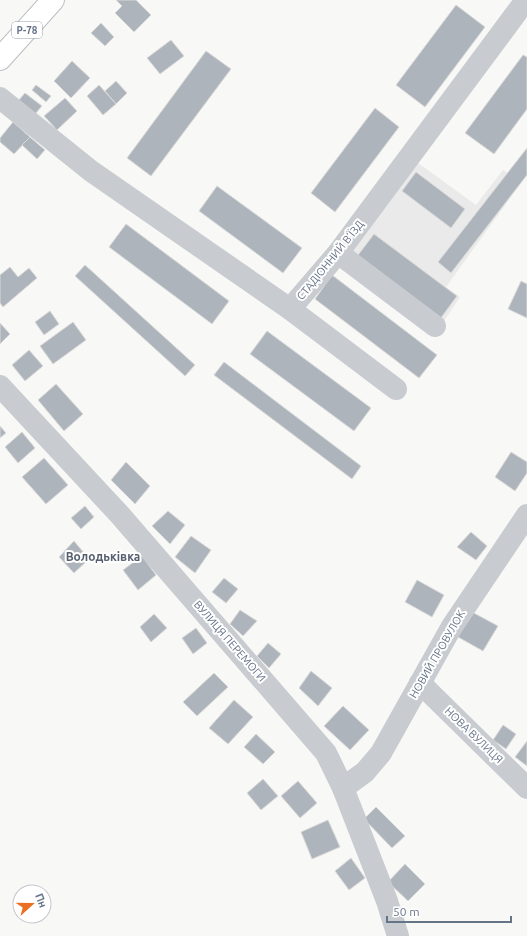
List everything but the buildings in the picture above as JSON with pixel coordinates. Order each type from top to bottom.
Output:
[{"type":"main road","name":"Р-78","points":[[0,59],[53,0]]},
{"type":"street","name":"СТАДІОННИЙ В’ЇЗД","points":[[0,98],[91,171],[290,309],[338,253],[526,0]]},
{"type":"street","points":[[338,253],[435,326]]},
{"type":"street","points":[[290,309],[396,389]]},
{"type":"street","name":"ВУЛИЦЯ ПЕРЕМОГИ","points":[[0,386],[115,509],[313,736],[332,762],[344,788],[387,901],[398,936]]},
{"type":"street","name":"НОВИЙ ПРОВУЛОК","points":[[344,788],[365,772],[375,761],[451,628],[527,515]]},
{"type":"street","name":"НОВА ВУЛИЦЯ","points":[[420,683],[527,788]]},
{"type":"shaded area","points":[[414,160],[476,205],[503,170],[521,183],[446,287],[460,297],[442,324],[352,253]]},
{"type":"district","name":"Володьківка","points":[[103,556]]}]
